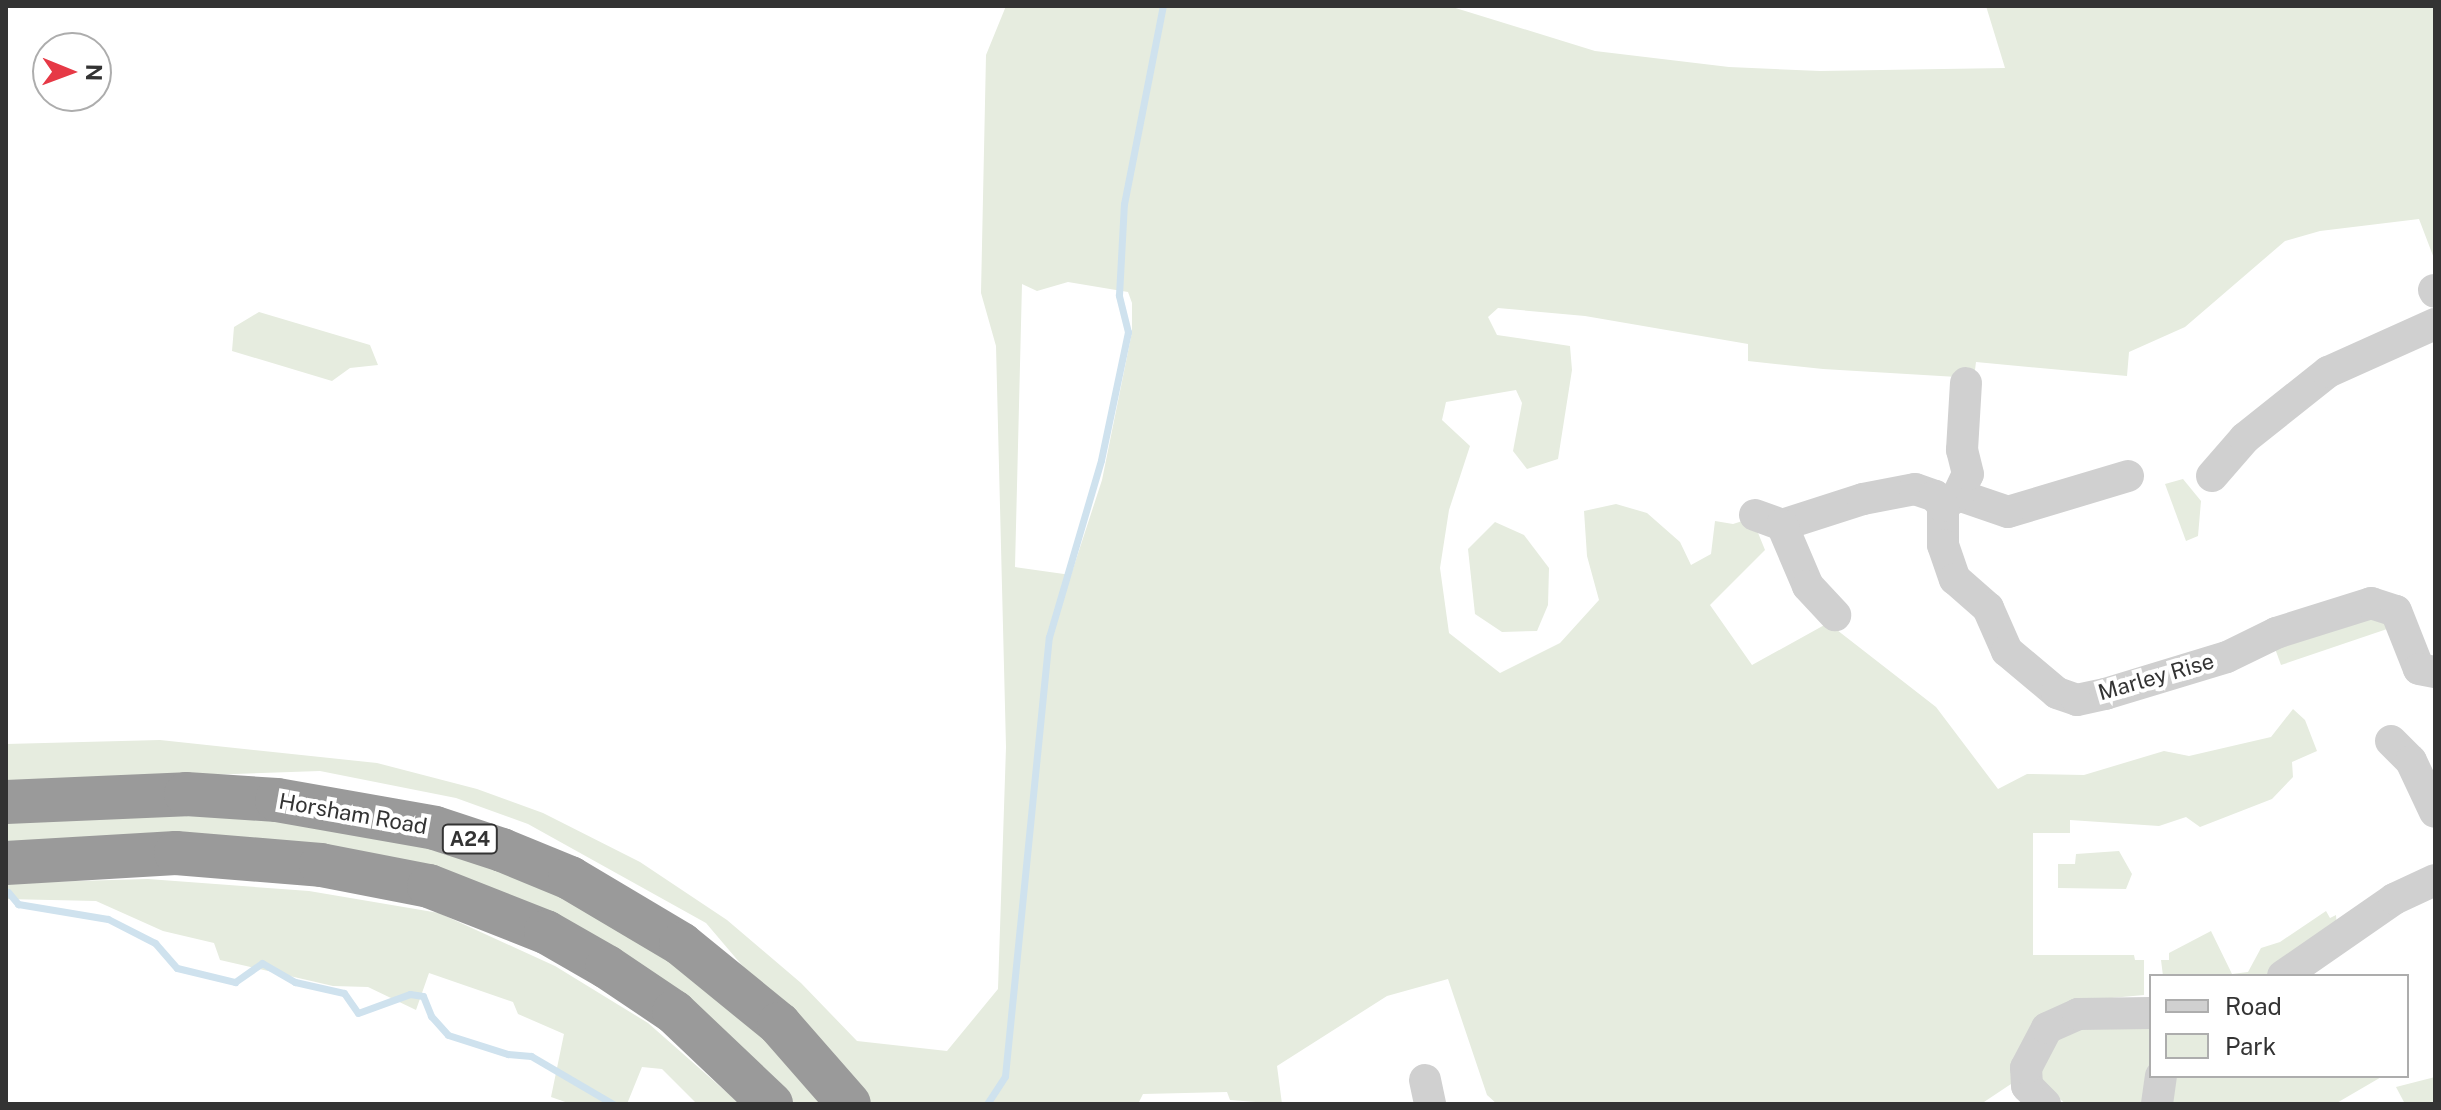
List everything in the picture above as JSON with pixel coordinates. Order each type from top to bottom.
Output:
[{"type":"highway","name":"Horsham Road","points":[[6,802],[186,794],[277,800],[407,822],[502,850],[570,878],[681,944],[779,1024],[849,1104]]},
{"type":"highway","name":"A24","points":[[6,863],[192,854],[321,865],[429,886],[546,932],[607,967],[674,1012],[771,1104]]},
{"type":"street","points":[[2223,473],[2284,403],[2328,372],[2435,324]]},
{"type":"street","name":"Marley Rise","points":[[1966,383],[1962,450],[1968,474],[1950,501],[1943,545],[1955,579],[1988,608],[2007,651],[2057,693],[2077,700],[2227,657],[2276,633],[2371,603],[2396,611],[2419,669],[2435,672]]},
{"type":"street","points":[[1835,615],[1808,586],[1768,520],[1915,489],[1950,501],[2008,512],[2128,476]]},
{"type":"street","points":[[2391,741],[2428,772],[2435,812]]},
{"type":"street","points":[[2286,974],[2394,899],[2435,880]]},
{"type":"street","points":[[2045,1104],[2027,1086],[2026,1068],[2047,1028],[2078,1014],[2149,1013]]},
{"type":"street","points":[[2157,1104],[2161,1078]]},
{"type":"green space","points":[[1006,6],[1449,6],[1595,51],[1729,67],[1820,71],[2005,68],[1986,6],[2435,6],[2435,261],[2419,219],[2320,231],[2285,241],[2185,327],[2129,352],[2127,376],[1976,362],[1974,378],[1748,361],[1748,344],[1585,316],[1498,308],[1488,317],[1497,335],[1570,346],[1572,370],[1558,459],[1527,469],[1513,451],[1522,403],[1516,390],[1446,402],[1442,420],[1470,446],[1449,510],[1440,568],[1449,633],[1500,673],[1560,643],[1599,600],[1587,556],[1584,511],[1616,504],[1647,513],[1680,542],[1691,565],[1711,554],[1715,521],[1733,524],[1752,518],[1765,550],[1710,605],[1752,665],[1828,623],[1936,707],[1998,789],[2027,774],[2084,775],[2164,751],[2189,756],[2271,737],[2293,709],[2305,720],[2317,751],[2292,762],[2293,777],[2272,799],[2200,827],[2186,817],[2159,826],[2070,820],[2070,833],[2033,833],[2033,955],[2134,955],[2135,960],[2144,960],[2144,995],[2100,999],[2011,1084],[1981,1104],[1497,1104],[1487,1095],[1448,979],[1387,996],[1277,1066],[1282,1104],[1230,1100],[1227,1092],[1143,1094],[1138,1104],[860,1104],[706,923],[528,824],[456,798],[320,771],[6,782],[6,744],[160,740],[377,763],[477,789],[543,813],[640,862],[727,920],[801,983],[857,1041],[947,1051],[998,989],[1006,747],[996,346],[981,293],[986,55]],"holes":[[[1068,282],[1128,292],[1132,303],[1132,332],[1102,480],[1071,575],[1015,567],[1022,284],[1037,291]]]},
{"type":"green space","points":[[259,312],[370,345],[378,365],[350,368],[332,381],[232,351],[234,327]]},
{"type":"green space","points":[[2183,479],[2201,501],[2198,536],[2186,541],[2165,484]]},
{"type":"green space","points":[[1495,522],[1524,535],[1549,568],[1548,605],[1537,631],[1502,632],[1475,614],[1468,549]]},
{"type":"green space","points":[[2373,617],[2393,627],[2281,665],[2273,643]]},
{"type":"green space","points":[[144,807],[373,827],[560,890],[715,986],[832,1104],[789,1104],[536,913],[6,849],[6,816]]},
{"type":"green space","points":[[2119,851],[2132,874],[2126,889],[2058,888],[2058,864],[2075,864],[2076,854]]},
{"type":"green space","points":[[148,879],[309,891],[439,913],[555,966],[648,1023],[740,1104],[697,1104],[662,1069],[642,1067],[627,1104],[571,1104],[551,1097],[564,1034],[518,1014],[513,1002],[429,973],[416,1010],[368,987],[333,986],[220,960],[214,943],[163,931],[96,901],[6,899],[6,883]]},
{"type":"green space","points":[[2326,911],[2330,918],[2336,915],[2337,928],[2276,974],[2232,974],[2248,972],[2261,948],[2280,942]]},
{"type":"green space","points":[[2211,931],[2232,974],[2163,974],[2161,960],[2169,960],[2169,953]]},
{"type":"green space","points":[[2149,1022],[2149,1104],[2066,1104],[2036,1080],[2052,1038],[2074,1028]]},
{"type":"green space","points":[[2435,1077],[2435,1104],[2405,1104],[2396,1087]]},
{"type":"green space","points":[[2172,1078],[2380,1078],[2335,1104],[2167,1104]]},
{"type":"waterway","points":[[987,1104],[1005,1076],[1049,637],[1101,460],[1128,332],[1119,295],[1124,204],[1163,6]]},
{"type":"waterway","points":[[8,892],[18,904],[108,919],[155,943],[177,968],[235,982],[262,963],[295,982],[344,993],[358,1013],[410,994],[423,996],[431,1016],[448,1035],[508,1054],[531,1056],[613,1104]]}]
